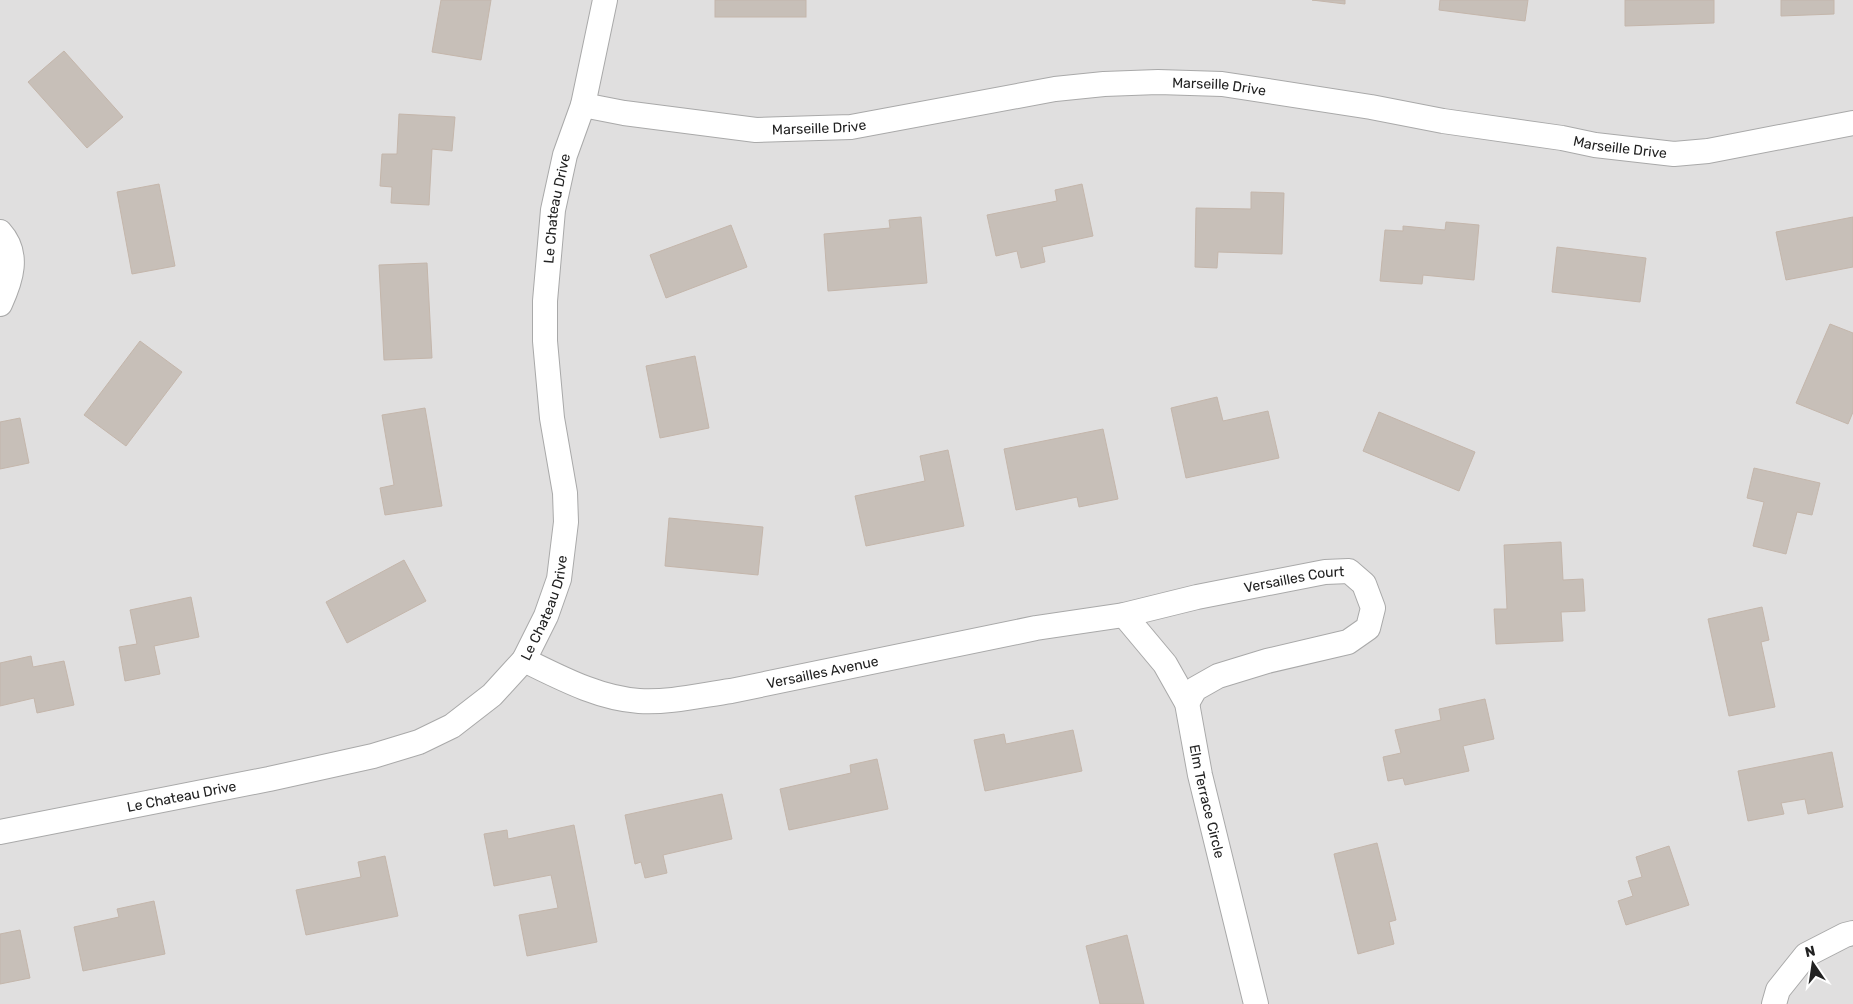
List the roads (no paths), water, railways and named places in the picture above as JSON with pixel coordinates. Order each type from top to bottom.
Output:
[{"type":"street","name":"Le Chateau Drive","points":[[0,832],[269,780],[373,756],[419,742],[452,726],[492,695],[524,660],[546,616],[559,579],[566,522],[565,493],[552,418],[545,341],[545,302],[553,210],[565,154],[583,105],[605,0]]},
{"type":"street","name":"Marseille Drive","points":[[583,105],[624,113],[756,130],[851,127],[1055,89],[1104,84],[1158,82],[1222,84],[1371,107],[1443,121],[1562,138],[1595,145],[1674,154],[1708,151],[1853,122]]},
{"type":"street","points":[[0,232],[5,237],[13,258],[10,283],[0,304]]},
{"type":"street","name":"Versailles Court","points":[[1124,615],[1197,597],[1325,572],[1349,571],[1364,584],[1373,608],[1368,628],[1348,642],[1266,661],[1218,676],[1195,689],[1187,703]]},
{"type":"street","name":"Versailles Avenue","points":[[524,660],[568,682],[604,695],[640,701],[682,698],[731,691],[1036,628],[1124,615]]},
{"type":"street","name":"Elm Terrace Circle","points":[[1124,615],[1165,664],[1187,703],[1200,775],[1256,1004]]},
{"type":"street","points":[[1774,1004],[1778,990],[1806,955],[1845,935],[1853,933]]}]
